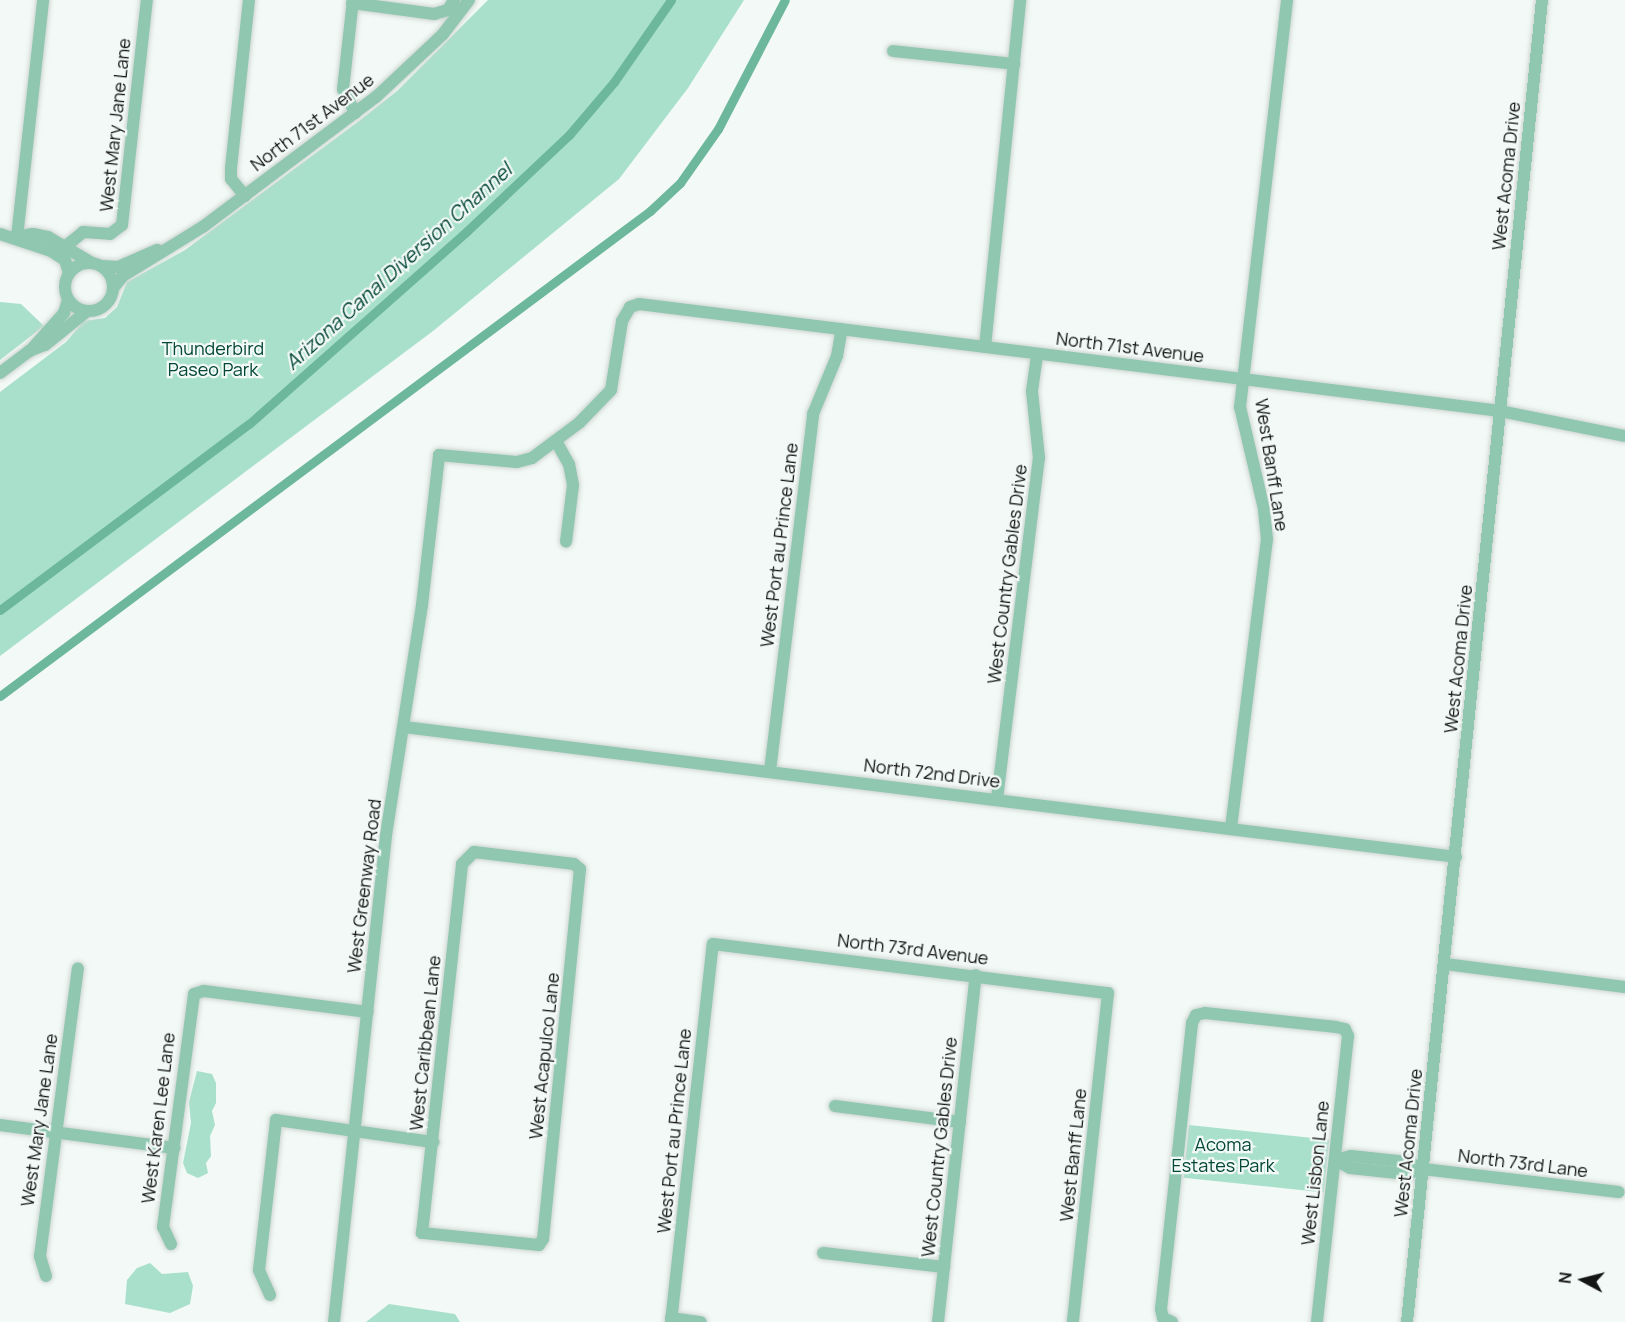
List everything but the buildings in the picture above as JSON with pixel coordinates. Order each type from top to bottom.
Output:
[{"type":"street","points":[[17,237],[43,0]]},
{"type":"street","name":"West Mary Jane Lane","points":[[66,246],[83,232],[110,234],[122,225],[147,0]]},
{"type":"street","points":[[245,196],[231,179],[231,168],[249,0]]},
{"type":"street","points":[[985,347],[1020,0]]},
{"type":"street","name":"West Banff Lane","points":[[1231,828],[1267,539],[1264,509],[1240,407],[1287,0]]},
{"type":"street","name":"West Acoma Drive","points":[[1407,1322],[1542,0]]},
{"type":"street","points":[[355,113],[343,89],[353,1],[434,14],[451,5]]},
{"type":"street","name":"North 71st Avenue","points":[[86,312],[108,303],[114,287],[123,276],[245,196],[355,113],[402,75],[466,5]]},
{"type":"street","points":[[893,51],[1014,64]]},
{"type":"street","points":[[0,234],[17,237],[60,256],[69,273],[65,286],[69,300],[64,313],[29,351],[0,373]]},
{"type":"street","points":[[17,237],[33,234],[66,246],[97,265],[114,287]]},
{"type":"street","name":"North 71st Avenue","points":[[69,273],[79,265],[118,267],[170,247]]},
{"type":"street","points":[[29,351],[45,345],[86,312],[69,300]]},
{"type":"street","name":"North 71st Avenue","points":[[556,441],[604,402],[611,390],[622,321],[630,307],[639,304],[1500,411],[1625,436]]},
{"type":"street","name":"West Port au Prince Lane","points":[[770,771],[813,414],[837,356],[842,329]]},
{"type":"street","name":"West Country Gables Drive","points":[[997,799],[1039,458],[1032,391],[1037,354]]},
{"type":"street","points":[[556,441],[569,464],[573,485],[566,542]]},
{"type":"street","name":"West Greenway Road","points":[[334,1322],[386,835],[404,727],[439,455],[518,462],[532,458],[556,441]]},
{"type":"street","name":"North 72nd Drive","points":[[404,727],[1456,857]]},
{"type":"street","name":"West Caribbean Lane","points":[[422,1233],[466,856],[485,854],[574,864],[580,869]]},
{"type":"street","name":"West Acapulco Lane","points":[[422,1233],[539,1245],[543,1239],[580,869]]},
{"type":"street","name":"West Port au Prince Lane","points":[[671,1320],[713,944]]},
{"type":"street","name":"North 73rd Avenue","points":[[713,944],[1108,993]]},
{"type":"street","points":[[1445,964],[1625,987]]},
{"type":"street","name":"West Mary Jane Lane","points":[[46,1276],[40,1256],[78,968]]},
{"type":"street","name":"West Country Gables Drive","points":[[938,1322],[976,975]]},
{"type":"street","name":"West Karen Lee Lane","points":[[171,1245],[162,1227],[194,994],[204,991],[368,1012]]},
{"type":"street","name":"West Banff Lane","points":[[1073,1322],[1108,993]]},
{"type":"street","name":"West Lisbon Lane","points":[[1167,1320],[1196,1015],[1345,1029],[1348,1036],[1317,1322]]},
{"type":"street","points":[[835,1106],[960,1122]]},
{"type":"street","points":[[270,1295],[259,1270],[276,1120],[433,1142]]},
{"type":"street","points":[[0,1125],[174,1148]]},
{"type":"street","name":"North 73rd Lane","points":[[1335,1160],[1350,1168],[1387,1166],[1423,1169],[1619,1192]]},
{"type":"street","points":[[823,1253],[944,1268]]},
{"type":"street","points":[[671,1320],[701,1322]]},
{"type":"green space","name":"Thunderbird Paseo Park","points":[[488,0],[744,0],[688,88],[619,179],[433,331],[0,656],[0,392],[66,342],[84,321],[105,318],[117,307],[127,282],[185,250],[397,91]]},
{"type":"green space","points":[[0,302],[21,304],[44,326],[0,360]]},
{"type":"green space","points":[[197,1071],[212,1074],[216,1083],[216,1103],[212,1111],[215,1125],[210,1136],[211,1156],[206,1163],[208,1173],[198,1178],[187,1173],[183,1163],[191,1123],[189,1102]]},
{"type":"green space","name":"Acoma Estates Park","points":[[1189,1125],[1329,1140],[1324,1192],[1183,1178]]},
{"type":"green space","points":[[150,1263],[162,1274],[188,1272],[193,1286],[190,1304],[170,1313],[125,1304],[127,1280],[137,1268]]},
{"type":"green space","points":[[389,1304],[455,1314],[460,1322],[366,1322]]},
{"type":"waterway","name":"Arizona Canal Diversion Channel","points":[[0,610],[249,424],[467,231],[569,135],[614,82],[671,0]]},
{"type":"waterway","points":[[0,696],[650,211],[680,183],[718,129],[785,0]]}]
